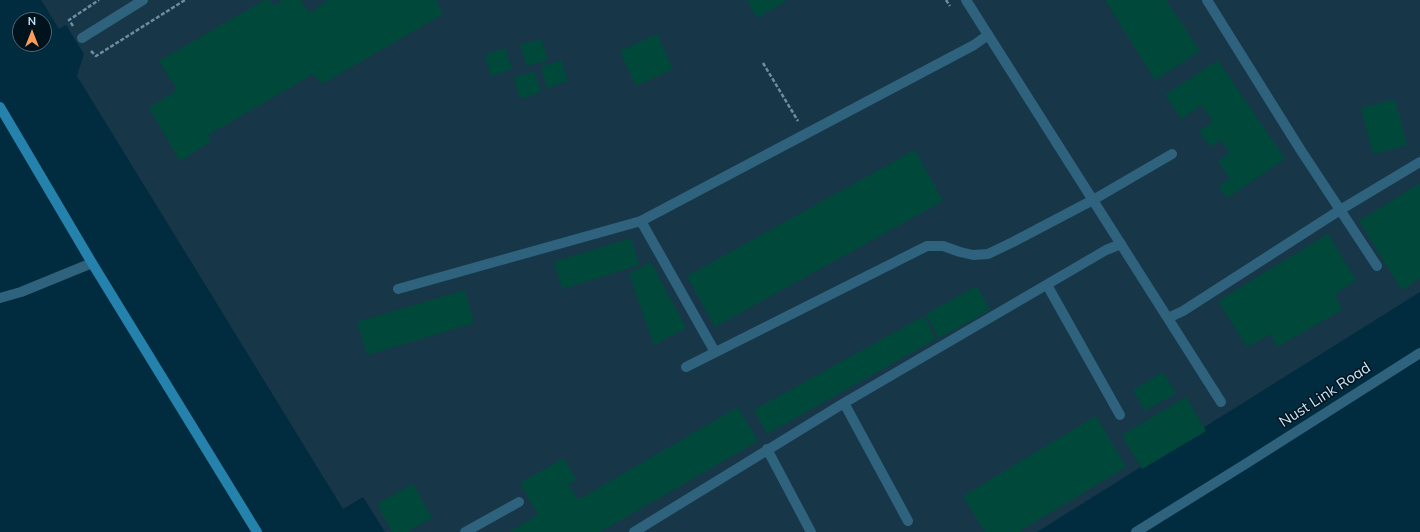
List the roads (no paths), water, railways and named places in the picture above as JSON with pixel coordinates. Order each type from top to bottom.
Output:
[{"type":"main road","points":[[0,107],[92,263],[257,532]]},
{"type":"street","points":[[82,38],[143,0]]},
{"type":"street","points":[[966,0],[1221,402]]},
{"type":"street","points":[[1207,0],[1300,149],[1377,266]]},
{"type":"street","points":[[398,289],[641,221],[974,44],[988,35]]},
{"type":"street","points":[[686,367],[927,246],[943,246],[973,255],[988,254],[1093,200],[1172,154]]},
{"type":"street","points":[[1168,318],[1183,311],[1340,210],[1420,162]]},
{"type":"street","points":[[641,221],[715,352]]},
{"type":"street","points":[[634,532],[844,403],[1106,250],[1121,244]]},
{"type":"street","points":[[0,298],[21,292],[92,263]]},
{"type":"street","points":[[1047,285],[1120,415]]},
{"type":"street","name":"Nust Link Road","points":[[1136,532],[1420,353]]},
{"type":"street","points":[[844,403],[908,520]]},
{"type":"street","points":[[767,449],[811,532]]},
{"type":"street","points":[[465,532],[519,502]]}]
